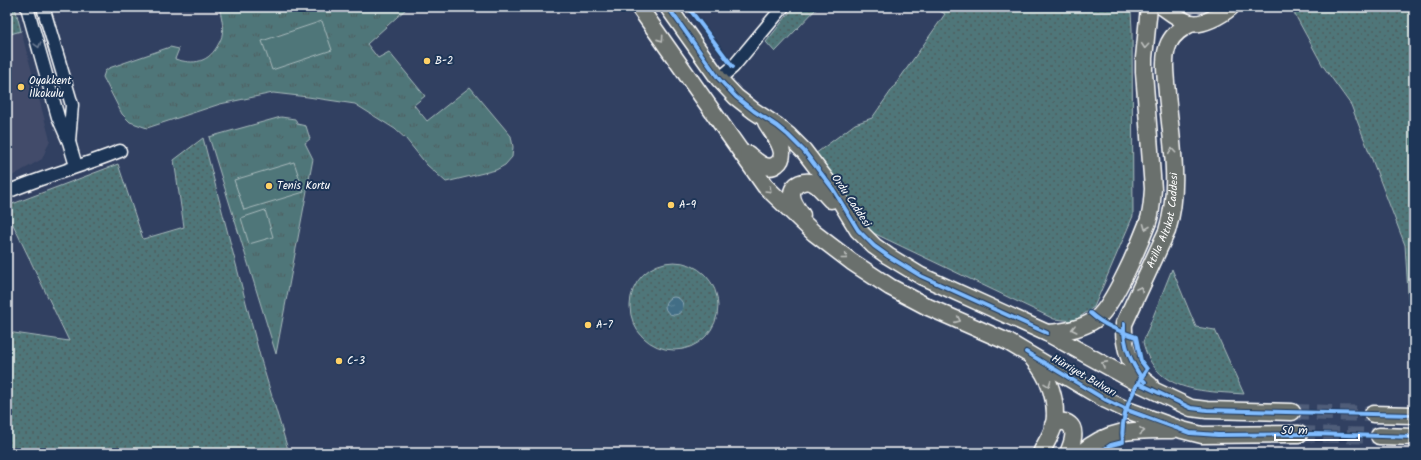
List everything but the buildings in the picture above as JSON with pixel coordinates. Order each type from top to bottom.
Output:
[{"type":"main road","points":[[639,7],[724,130],[765,186],[814,233],[852,262],[890,287],[928,307],[1008,342],[1026,352],[1043,372],[1049,384],[1055,409],[1054,426],[1041,453]]},
{"type":"main road","name":"Ordu Caddesi","points":[[668,7],[719,79],[736,97],[777,126],[804,151],[833,189],[858,230],[874,246],[921,276],[1047,333]]},
{"type":"main road","name":"Atilla Altıkat Caddesi","points":[[1047,333],[1080,328],[1096,319],[1105,311],[1116,291],[1148,221],[1152,206],[1153,189],[1144,58],[1150,7]]},
{"type":"main road","points":[[1162,7],[1179,18],[1192,23],[1200,23],[1214,18],[1230,7]]},
{"type":"main road","name":"Atilla Altıkat Caddesi","points":[[1175,401],[1143,380],[1129,356],[1124,333],[1124,324],[1167,230],[1170,219],[1174,190],[1166,74],[1167,51],[1172,37],[1181,29],[1192,23]]},
{"type":"main road","points":[[724,130],[754,160],[769,168],[776,165],[780,161],[782,153],[780,145],[764,118]]},
{"type":"main road","points":[[814,233],[795,205],[792,196],[793,189],[798,184],[803,182],[810,181],[816,184],[858,230]]},
{"type":"main road","name":"Hürriyet Bulvarı","points":[[1047,333],[1138,383],[1191,408],[1207,410],[1292,412]]},
{"type":"main road","name":"Hürriyet Bulvarı","points":[[1026,352],[1106,400],[1127,410],[1182,430],[1202,435],[1299,434]]},
{"type":"main road","points":[[1373,414],[1414,415]]},
{"type":"main road","points":[[1054,426],[1060,422],[1064,422],[1071,426],[1073,430],[1073,440],[1068,453]]},
{"type":"main road","points":[[1081,453],[1111,434],[1121,432],[1182,430]]},
{"type":"main road","points":[[1379,436],[1414,437]]},
{"type":"street","points":[[27,7],[58,118],[69,142],[76,166]]},
{"type":"street","points":[[44,7],[72,105],[69,142]]},
{"type":"street","points":[[719,79],[733,67],[783,7]]},
{"type":"street","points":[[7,192],[120,151]]},
{"type":"shaded area","name":"Oyakkent İlkokulu","points":[[21,31],[50,140],[42,159],[12,176],[7,169],[7,35]]},
{"type":"green space","points":[[15,7],[21,31],[7,35],[7,8]]},
{"type":"green space","points":[[219,7],[406,7],[407,8],[367,44],[378,58],[389,52],[425,96],[414,105],[427,121],[470,87],[511,136],[513,147],[512,157],[505,165],[496,170],[446,182],[427,165],[406,139],[395,129],[355,104],[273,93],[220,104],[147,128],[130,122],[122,114],[103,77],[105,71],[109,68],[170,47],[179,49],[175,59],[195,62],[206,58],[215,50],[222,37],[223,32]]},
{"type":"green space","points":[[794,7],[818,7],[775,52],[766,42]]},
{"type":"green space","points":[[933,7],[1128,7],[1131,12],[1133,216],[1094,307],[1074,321],[1054,319],[863,228],[815,154],[855,124],[872,118],[945,14]]},
{"type":"green space","points":[[1295,7],[1414,7],[1414,388],[1405,245],[1351,105],[1323,66],[1293,11]]},
{"type":"green space","points":[[322,21],[332,50],[272,70],[262,41]]},
{"type":"green space","points":[[281,117],[295,119],[297,124],[306,126],[310,139],[305,143],[313,159],[276,354],[209,137]]},
{"type":"green space","points":[[203,138],[261,360],[289,453],[7,453],[7,332],[69,341],[7,212],[7,206],[118,164],[143,239],[184,227],[174,160]]},
{"type":"green space","name":"Tenis Kortu","points":[[294,162],[304,192],[244,210],[234,180]]},
{"type":"green space","points":[[265,210],[273,237],[249,244],[241,218]]},
{"type":"green space","points":[[674,262],[691,266],[705,275],[714,289],[718,306],[714,323],[705,337],[691,346],[674,350],[657,346],[643,337],[634,323],[630,306],[634,289],[643,275],[657,266]]},
{"type":"green space","points":[[1172,269],[1196,327],[1215,330],[1244,394],[1212,392],[1182,386],[1169,380],[1158,371],[1149,359],[1143,342]]},
{"type":"green space","points":[[1129,448],[1140,448],[1167,453],[1113,453]]},
{"type":"water","points":[[674,297],[680,300],[683,306],[680,312],[674,315],[668,312],[665,306],[668,300]]},
{"type":"tunnel","points":[[1292,412],[1373,414]]},
{"type":"tunnel","points":[[1299,434],[1379,436]]},
{"type":"cycle path","points":[[668,7],[719,79],[736,97],[777,126],[804,151],[833,189],[858,230],[874,246],[921,276],[1047,333]]},
{"type":"cycle path","points":[[688,7],[733,67]]},
{"type":"cycle path","points":[[1090,313],[1117,330],[1136,337],[1141,361],[1147,369],[1128,404],[1123,423],[1123,442],[1111,445],[1099,453]]},
{"type":"cycle path","points":[[1124,324],[1126,347],[1135,367],[1145,382]]},
{"type":"cycle path","points":[[1026,352],[1106,400],[1127,410],[1190,433],[1218,435],[1313,434],[1414,437]]},
{"type":"cycle path","points":[[1138,383],[1191,408],[1207,410],[1414,415]]},
{"type":"place","name":"B-2","points":[[427,61]]},
{"type":"place","name":"Oyakkent İlkokulu","points":[[21,87]]},
{"type":"place","name":"Tenis Kortu","points":[[269,186]]},
{"type":"place","name":"A-9","points":[[671,205]]},
{"type":"place","name":"A-7","points":[[588,325]]},
{"type":"place","name":"C-3","points":[[339,361]]}]
